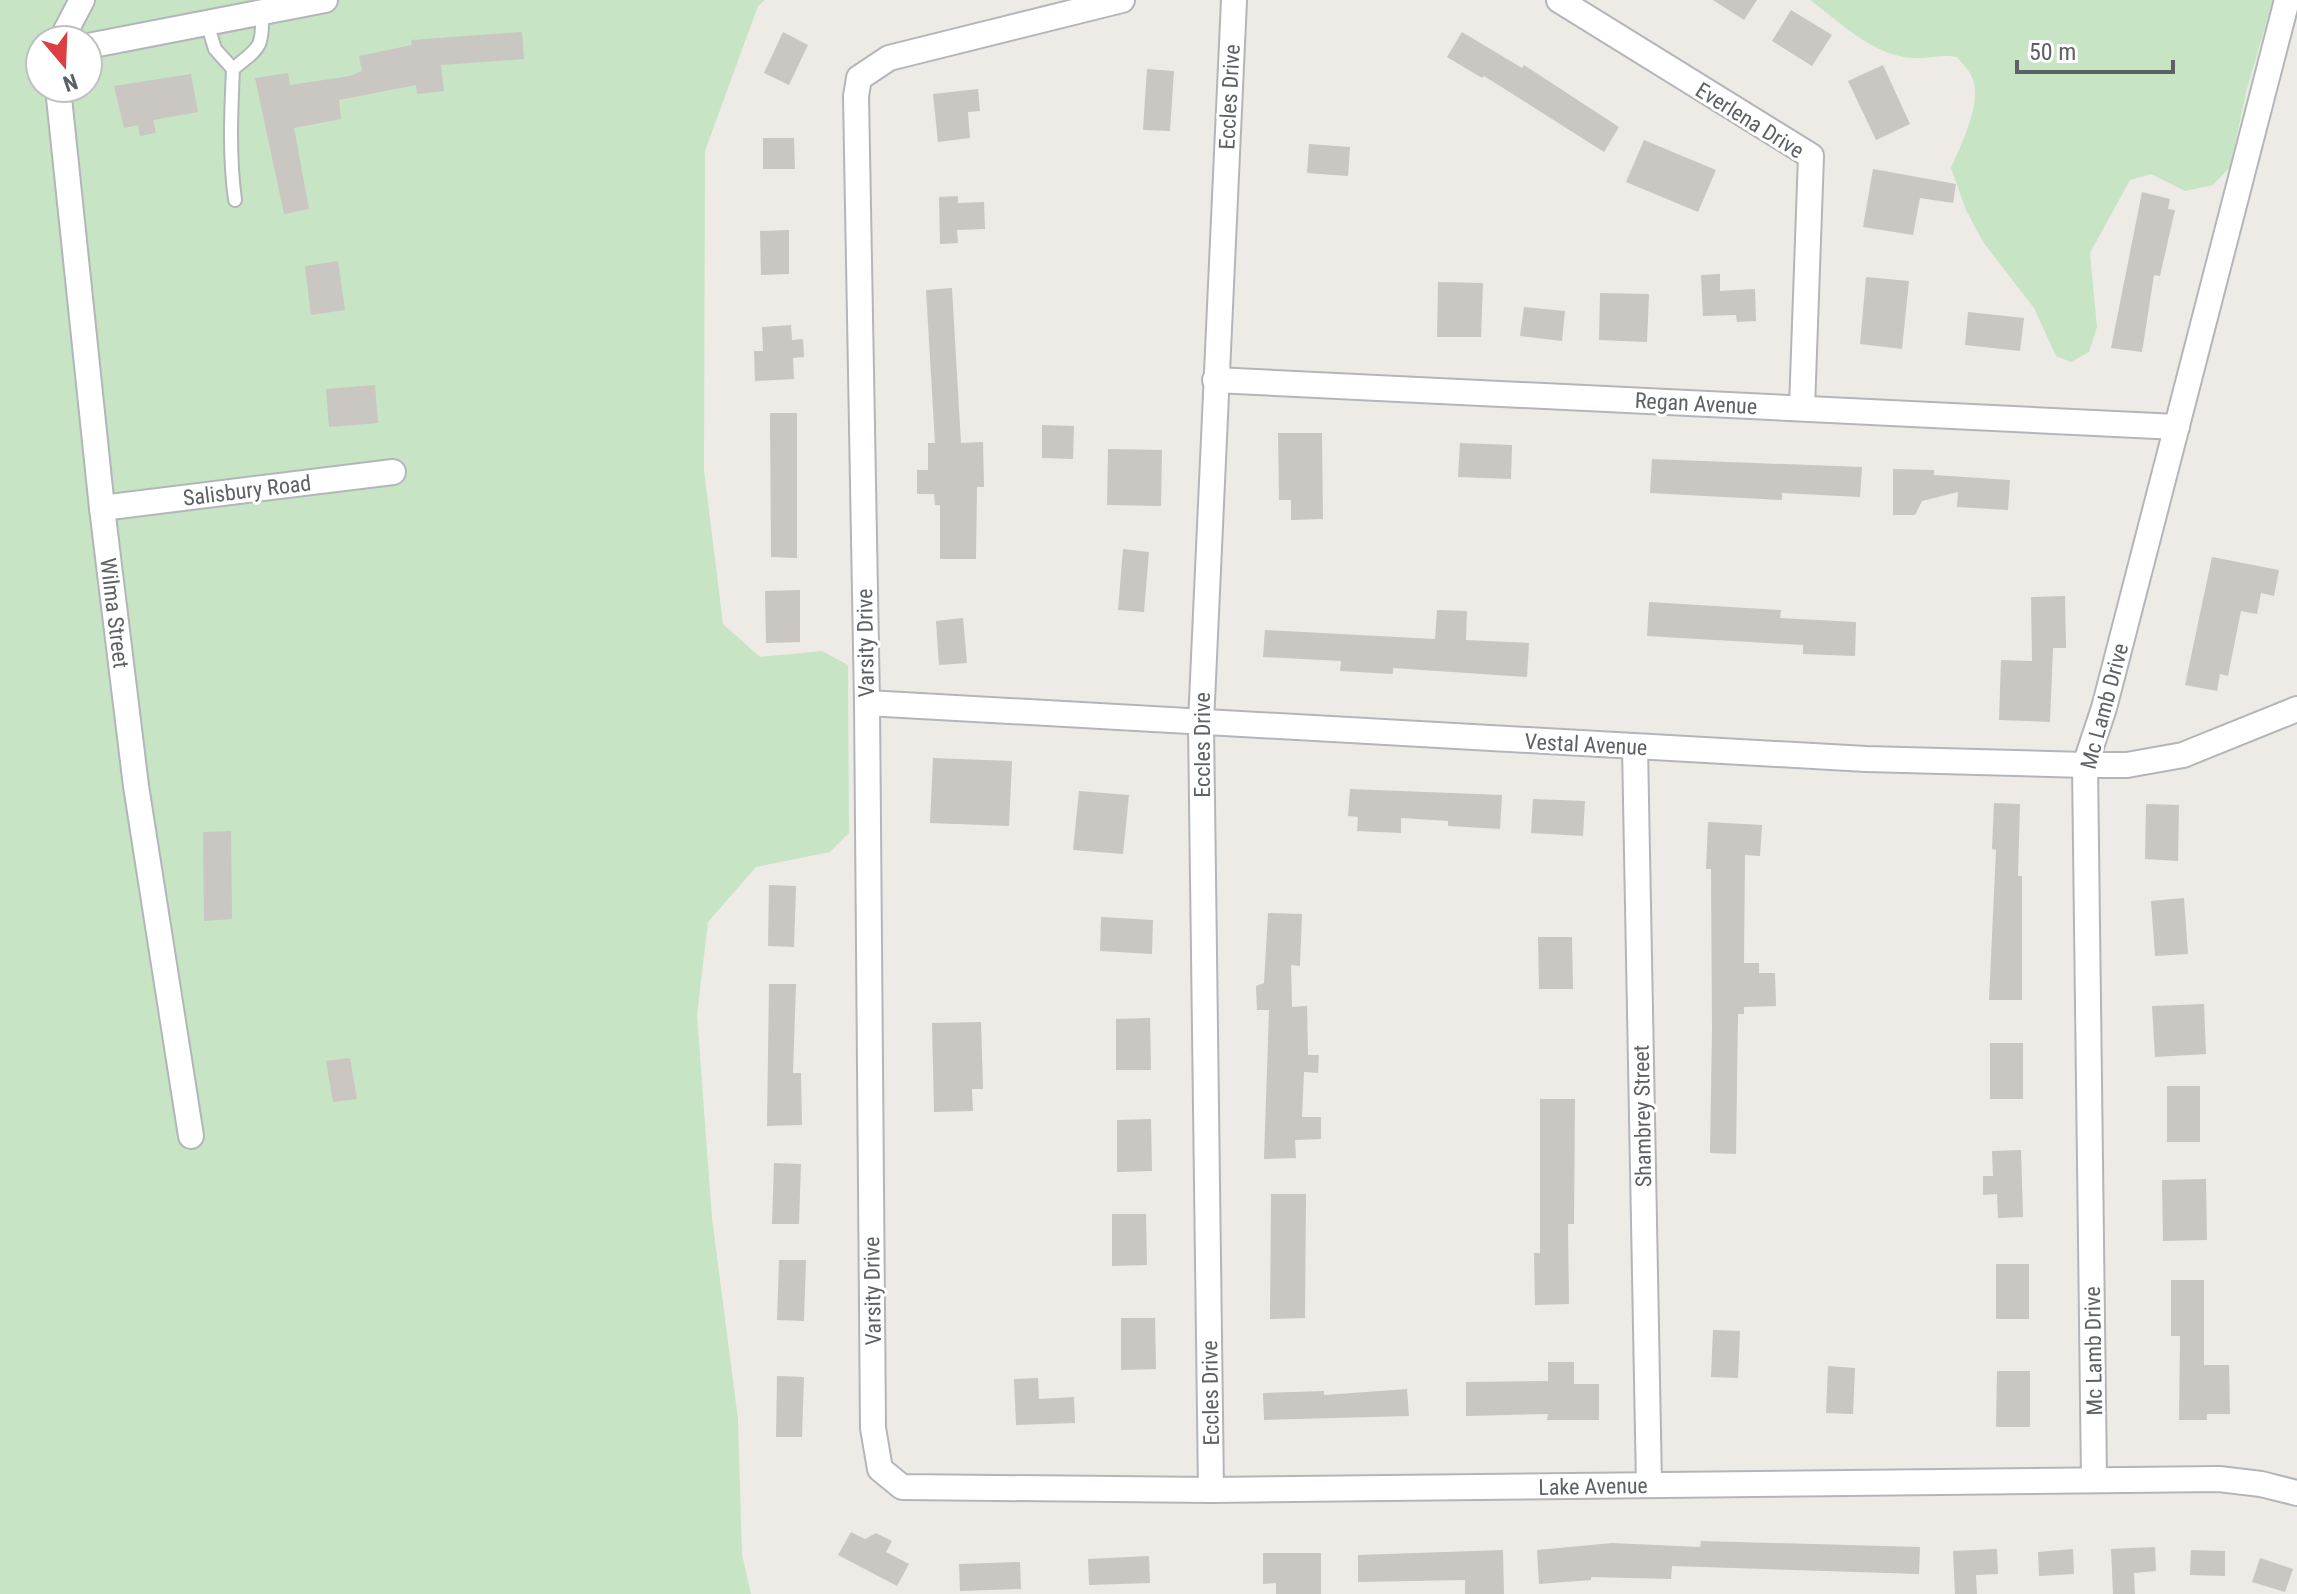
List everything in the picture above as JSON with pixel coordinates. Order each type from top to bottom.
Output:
[{"type":"street","points":[[69,24],[82,0]]},
{"type":"street","points":[[104,43],[274,7],[325,0]]},
{"type":"street","name":"Varsity Drive","points":[[890,1480],[880,1469],[873,1428],[867,703],[856,112],[859,78],[889,58],[1122,0]]},
{"type":"street","name":"Eccles Drive","points":[[1211,1490],[1201,723],[1234,0]]},
{"type":"street","name":"Everlena Drive","points":[[1559,0],[1811,156],[1802,408]]},
{"type":"street","name":"Mc Lamb Drive","points":[[2094,1480],[2085,765],[2104,708],[2287,0]]},
{"type":"street","name":"Wilma Street","points":[[60,104],[102,508],[136,786],[191,1136]]},
{"type":"street","name":"Regan Avenue","points":[[1215,380],[2177,427]]},
{"type":"street","name":"Salisbury Road","points":[[102,508],[393,472]]},
{"type":"street","name":"Vestal Avenue","points":[[867,703],[1866,759],[2085,765],[2127,765],[2183,755],[2297,709]]},
{"type":"street","name":"Shambrey Street","points":[[1635,747],[1649,1485]]},
{"type":"street","name":"Lake Avenue","points":[[890,1480],[902,1487],[1211,1490],[2219,1479],[2261,1484],[2297,1493]]},
{"type":"lane","points":[[233,69],[253,56],[262,45],[274,7]]},
{"type":"lane","points":[[207,23],[215,49],[233,69],[233,122],[229,152],[235,200]]},
{"type":"green space","points":[[0,0],[765,0],[758,6],[705,151],[704,470],[723,624],[760,657],[822,651],[848,665],[849,833],[830,852],[756,867],[708,922],[697,1015],[712,1218],[738,1419],[742,1554],[751,1594],[0,1594]]},
{"type":"green space","points":[[1810,0],[2273,0],[2247,89],[2230,167],[2213,185],[2185,191],[2151,174],[2130,180],[2090,253],[2097,327],[2089,352],[2071,362],[2056,356],[2034,308],[1983,242],[1966,210],[1951,168],[1965,136],[1975,99],[1975,87],[1967,69],[1957,57],[1913,58],[1884,51],[1871,45]]},
{"type":"building","points":[[1713,0],[1757,0],[1744,20]]},
{"type":"building","points":[[1791,10],[1832,35],[1812,66],[1772,41]]},
{"type":"building","points":[[522,32],[524,59],[441,65],[444,91],[417,94],[416,85],[339,100],[341,119],[294,128],[309,209],[284,214],[255,78],[288,73],[290,85],[350,76],[362,71],[359,56],[412,45],[411,40]]},
{"type":"building","points":[[783,32],[808,45],[789,85],[764,73]]},
{"type":"building","points":[[1462,32],[1522,68],[1524,65],[1619,127],[1604,152],[1484,76],[1482,78],[1447,57]]},
{"type":"building","points":[[1883,65],[1910,124],[1876,140],[1848,81]]},
{"type":"building","points":[[1147,69],[1174,71],[1170,131],[1143,130]]},
{"type":"building","points":[[191,74],[198,112],[153,120],[156,133],[140,136],[138,125],[124,128],[114,86]]},
{"type":"building","points":[[978,89],[980,111],[968,112],[970,138],[938,142],[933,94]]},
{"type":"building","points":[[763,138],[794,138],[795,169],[763,169]]},
{"type":"building","points":[[1644,140],[1716,170],[1698,212],[1626,182]]},
{"type":"building","points":[[1309,144],[1350,147],[1348,176],[1307,173]]},
{"type":"building","points":[[1873,169],[1956,184],[1953,203],[1920,198],[1913,235],[1863,227]]},
{"type":"building","points":[[2142,192],[2170,199],[2168,209],[2175,210],[2160,276],[2154,275],[2142,352],[2111,348]]},
{"type":"building","points":[[958,196],[958,203],[984,202],[985,229],[957,230],[958,243],[940,244],[939,197]]},
{"type":"building","points":[[789,230],[789,274],[761,275],[760,231]]},
{"type":"building","points":[[338,261],[345,310],[311,315],[305,266]]},
{"type":"building","points":[[1720,274],[1720,291],[1755,289],[1756,321],[1737,322],[1736,315],[1703,316],[1701,275]]},
{"type":"building","points":[[1866,277],[1909,281],[1902,349],[1860,344]]},
{"type":"building","points":[[1438,282],[1483,283],[1481,337],[1437,337]]},
{"type":"building","points":[[952,288],[961,443],[983,442],[984,487],[977,487],[976,559],[940,559],[940,505],[935,505],[934,494],[917,494],[917,470],[928,470],[928,443],[935,443],[926,290]]},
{"type":"building","points":[[1600,293],[1649,294],[1647,342],[1599,340]]},
{"type":"building","points":[[1524,307],[1565,311],[1562,341],[1520,336]]},
{"type":"building","points":[[1968,312],[2024,318],[2020,351],[1965,345]]},
{"type":"building","points":[[791,325],[792,340],[803,339],[804,357],[793,358],[794,379],[755,381],[754,351],[763,351],[762,327]]},
{"type":"building","points":[[375,385],[378,423],[329,427],[326,389]]},
{"type":"building","points":[[770,413],[797,413],[797,558],[771,557]]},
{"type":"building","points":[[1042,425],[1074,426],[1073,459],[1042,458]]},
{"type":"building","points":[[1278,433],[1322,433],[1323,519],[1291,520],[1291,500],[1279,500]]},
{"type":"building","points":[[1460,443],[1512,445],[1511,479],[1458,477]]},
{"type":"building","points":[[1108,449],[1162,450],[1161,506],[1107,505]]},
{"type":"building","points":[[1652,459],[1862,467],[1860,497],[1782,493],[1782,500],[1650,493]]},
{"type":"building","points":[[1893,469],[1934,470],[1934,475],[2010,480],[2008,510],[1957,507],[1958,492],[1922,501],[1915,515],[1893,515]]},
{"type":"building","points":[[1123,549],[1149,552],[1144,612],[1118,610]]},
{"type":"building","points":[[2212,557],[2279,570],[2274,596],[2261,593],[2257,614],[2241,611],[2228,676],[2220,674],[2217,691],[2185,685]]},
{"type":"building","points":[[800,590],[800,642],[766,643],[765,591]]},
{"type":"building","points":[[2065,596],[2066,648],[2053,648],[2050,722],[1999,720],[2001,660],[2032,661],[2031,597]]},
{"type":"building","points":[[1649,602],[1781,610],[1780,618],[1856,622],[1855,656],[1803,654],[1803,645],[1647,636]]},
{"type":"building","points":[[1437,610],[1467,611],[1466,640],[1529,643],[1527,677],[1393,668],[1393,674],[1340,671],[1341,661],[1263,657],[1265,630],[1435,639]]},
{"type":"building","points":[[963,618],[967,663],[939,665],[936,621]]},
{"type":"building","points":[[933,758],[1012,761],[1009,826],[930,823]]},
{"type":"building","points":[[1350,789],[1502,795],[1500,829],[1448,826],[1448,821],[1401,818],[1401,833],[1357,831],[1358,817],[1348,816]]},
{"type":"building","points":[[1079,791],[1129,795],[1123,854],[1073,850]]},
{"type":"building","points":[[1533,799],[1585,801],[1583,836],[1531,833]]},
{"type":"building","points":[[1994,803],[2020,804],[2018,876],[2022,876],[2022,1000],[1989,1000],[1996,850],[1992,849]]},
{"type":"building","points":[[2146,804],[2179,805],[2178,861],[2145,859]]},
{"type":"building","points":[[1708,822],[1762,825],[1760,856],[1745,855],[1744,963],[1759,963],[1759,973],[1775,973],[1776,1006],[1744,1007],[1744,1014],[1738,1014],[1736,1154],[1710,1153],[1712,1029],[1711,869],[1706,869]]},
{"type":"building","points":[[231,831],[232,919],[204,921],[203,832]]},
{"type":"building","points":[[769,885],[796,886],[794,947],[768,946]]},
{"type":"building","points":[[2184,898],[2188,954],[2155,956],[2151,901]]},
{"type":"building","points":[[1268,913],[1302,914],[1300,966],[1291,965],[1292,1007],[1307,1006],[1308,1055],[1319,1055],[1318,1073],[1304,1072],[1302,1117],[1321,1117],[1321,1139],[1295,1140],[1296,1158],[1264,1159],[1269,1010],[1257,1010],[1256,986],[1264,983]]},
{"type":"building","points":[[1101,917],[1153,920],[1152,954],[1100,951]]},
{"type":"building","points":[[1538,937],[1572,937],[1573,989],[1539,989]]},
{"type":"building","points":[[769,984],[796,984],[793,1073],[801,1073],[802,1125],[767,1126]]},
{"type":"building","points":[[2204,1004],[2206,1054],[2155,1057],[2152,1006]]},
{"type":"building","points":[[1150,1018],[1151,1070],[1116,1070],[1116,1019]]},
{"type":"building","points":[[981,1022],[983,1089],[972,1089],[973,1111],[934,1112],[932,1023]]},
{"type":"building","points":[[1990,1043],[2023,1043],[2023,1099],[1990,1099]]},
{"type":"building","points":[[350,1058],[357,1099],[333,1102],[326,1061]]},
{"type":"building","points":[[2167,1086],[2200,1086],[2200,1142],[2167,1142]]},
{"type":"building","points":[[1540,1099],[1575,1099],[1574,1224],[1568,1224],[1569,1304],[1535,1305],[1534,1253],[1540,1253]]},
{"type":"building","points":[[1151,1119],[1152,1171],[1117,1172],[1117,1120]]},
{"type":"building","points":[[2021,1150],[2023,1217],[1998,1218],[1997,1194],[1983,1195],[1983,1176],[1993,1176],[1992,1151]]},
{"type":"building","points":[[774,1163],[801,1164],[799,1224],[772,1224]]},
{"type":"building","points":[[2206,1179],[2207,1240],[2163,1241],[2162,1180]]},
{"type":"building","points":[[1271,1194],[1306,1194],[1305,1318],[1270,1319]]},
{"type":"building","points":[[1112,1214],[1146,1214],[1147,1265],[1112,1266]]},
{"type":"building","points":[[779,1260],[806,1260],[804,1321],[777,1320]]},
{"type":"building","points":[[1996,1264],[2029,1264],[2029,1319],[1996,1319]]},
{"type":"building","points":[[2171,1280],[2204,1280],[2204,1365],[2229,1365],[2230,1414],[2207,1414],[2207,1420],[2179,1420],[2180,1336],[2171,1336]]},
{"type":"building","points":[[1121,1318],[1155,1318],[1156,1369],[1121,1370]]},
{"type":"building","points":[[1713,1330],[1740,1331],[1738,1378],[1711,1377]]},
{"type":"building","points":[[1548,1362],[1574,1362],[1574,1384],[1599,1384],[1599,1420],[1547,1420],[1548,1414],[1466,1416],[1466,1382],[1548,1381]]},
{"type":"building","points":[[1828,1366],[1855,1368],[1853,1414],[1826,1413]]},
{"type":"building","points":[[1997,1371],[2030,1371],[2030,1427],[1996,1427]]},
{"type":"building","points":[[777,1376],[804,1377],[802,1437],[776,1437]]},
{"type":"building","points":[[1038,1378],[1039,1399],[1074,1397],[1075,1423],[1016,1425],[1014,1379]]},
{"type":"building","points":[[1407,1389],[1409,1416],[1264,1420],[1263,1393],[1324,1391],[1324,1395]]},
{"type":"building","points":[[851,1532],[865,1539],[876,1533],[892,1541],[886,1552],[909,1564],[897,1586],[838,1555]]},
{"type":"building","points":[[1701,1541],[1920,1547],[1919,1574],[1672,1566],[1671,1579],[1591,1577],[1591,1580],[1539,1584],[1537,1550],[1612,1543],[1700,1547]]},
{"type":"building","points":[[2155,1547],[2156,1571],[2134,1573],[2135,1594],[2113,1594],[2111,1549]]},
{"type":"building","points":[[1997,1549],[1998,1574],[1976,1575],[1977,1594],[1955,1594],[1953,1551]]},
{"type":"building","points":[[2073,1549],[2074,1574],[2039,1576],[2038,1552]]},
{"type":"building","points":[[1503,1550],[1504,1594],[1465,1594],[1465,1580],[1358,1582],[1358,1555]]},
{"type":"building","points":[[2191,1550],[2225,1551],[2225,1576],[2190,1575]]},
{"type":"building","points":[[1263,1553],[1321,1553],[1321,1594],[1276,1594],[1276,1583],[1263,1584]]},
{"type":"building","points":[[1149,1556],[1150,1583],[1089,1585],[1088,1559]]},
{"type":"building","points":[[2260,1558],[2293,1569],[2285,1592],[2252,1582]]},
{"type":"building","points":[[1020,1562],[1021,1589],[960,1591],[959,1564]]}]
